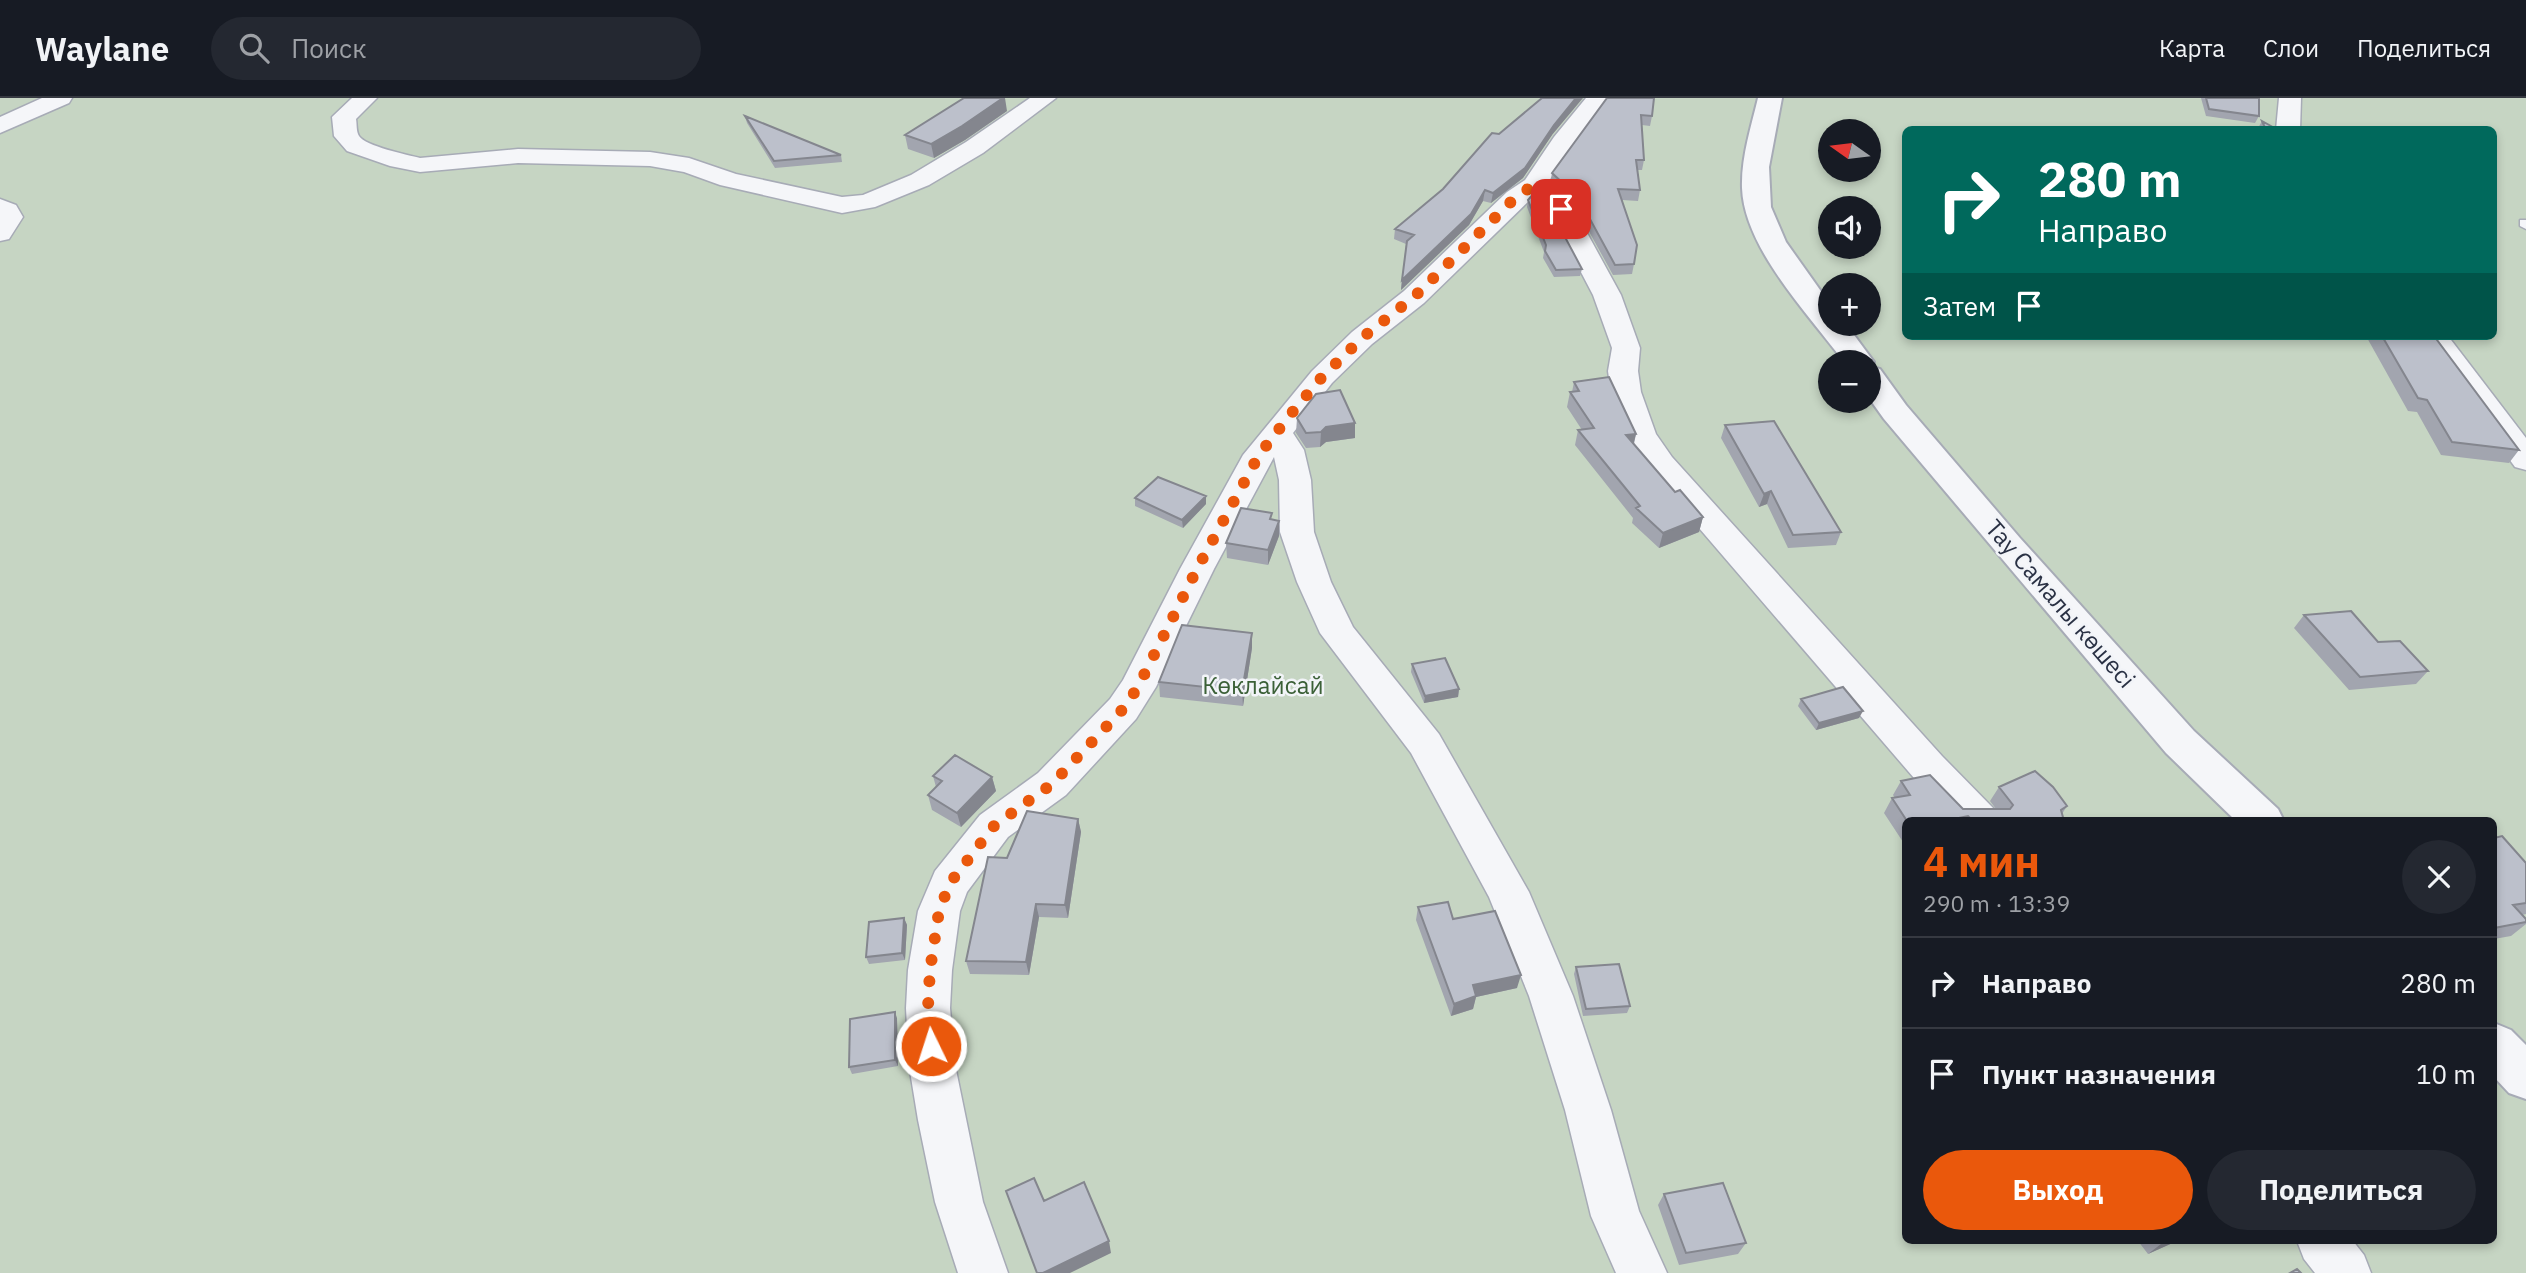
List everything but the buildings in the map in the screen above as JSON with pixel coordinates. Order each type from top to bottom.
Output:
[{"type":"street","points":[[0,126],[61,98]]},
{"type":"street","points":[[366,98],[344,117],[346,136],[355,146],[399,161],[420,165],[518,156],[650,159],[689,165],[729,180],[813,200],[859,205],[881,199],[921,178],[1045,98]]},
{"type":"street","points":[[983,1273],[959,1202],[932,1065],[928,1007],[939,911],[950,883],[994,826],[1052,784],[1100,735],[1130,698],[1259,455],[1322,377],[1362,338],[1414,297],[1516,197],[1534,185],[1562,142],[1598,98]]},
{"type":"street","points":[[1770,98],[1755,187],[1759,212],[1768,234],[1818,305]]},
{"type":"street","points":[[2288,126],[2290,98]]},
{"type":"street","points":[[1534,185],[1561,209],[1607,295],[1626,348],[1623,371],[1626,392],[1642,434],[1661,464],[1686,489],[1760,577],[1920,757],[1977,817]]},
{"type":"street","points":[[0,207],[7,210],[10,217],[0,233]]},
{"type":"street","points":[[2436,340],[2526,460]]},
{"type":"street","name":"Тау Самалы көшесі","points":[[1881,393],[1973,505],[2180,742],[2259,817]]},
{"type":"street","points":[[1277,432],[1288,450],[1295,480],[1297,532],[1314,582],[1338,633],[1426,744],[1452,797],[1508,892],[1559,1021],[1588,1110],[1616,1216],[1642,1273]]},
{"type":"street","points":[[2497,1048],[2526,1077]]},
{"type":"street","points":[[2324,1244],[2346,1273]]},
{"type":"green space","name":"Көклайсай","points":[[0,98],[2526,98],[2526,1273],[0,1273]]},
{"type":"route","points":[[931,1046],[928,1007],[930,970],[939,911],[950,883],[994,826],[1052,784],[1123,709],[1138,687],[1197,569],[1259,455],[1322,377],[1362,338],[1414,297],[1516,197],[1534,185],[1561,209]]}]
